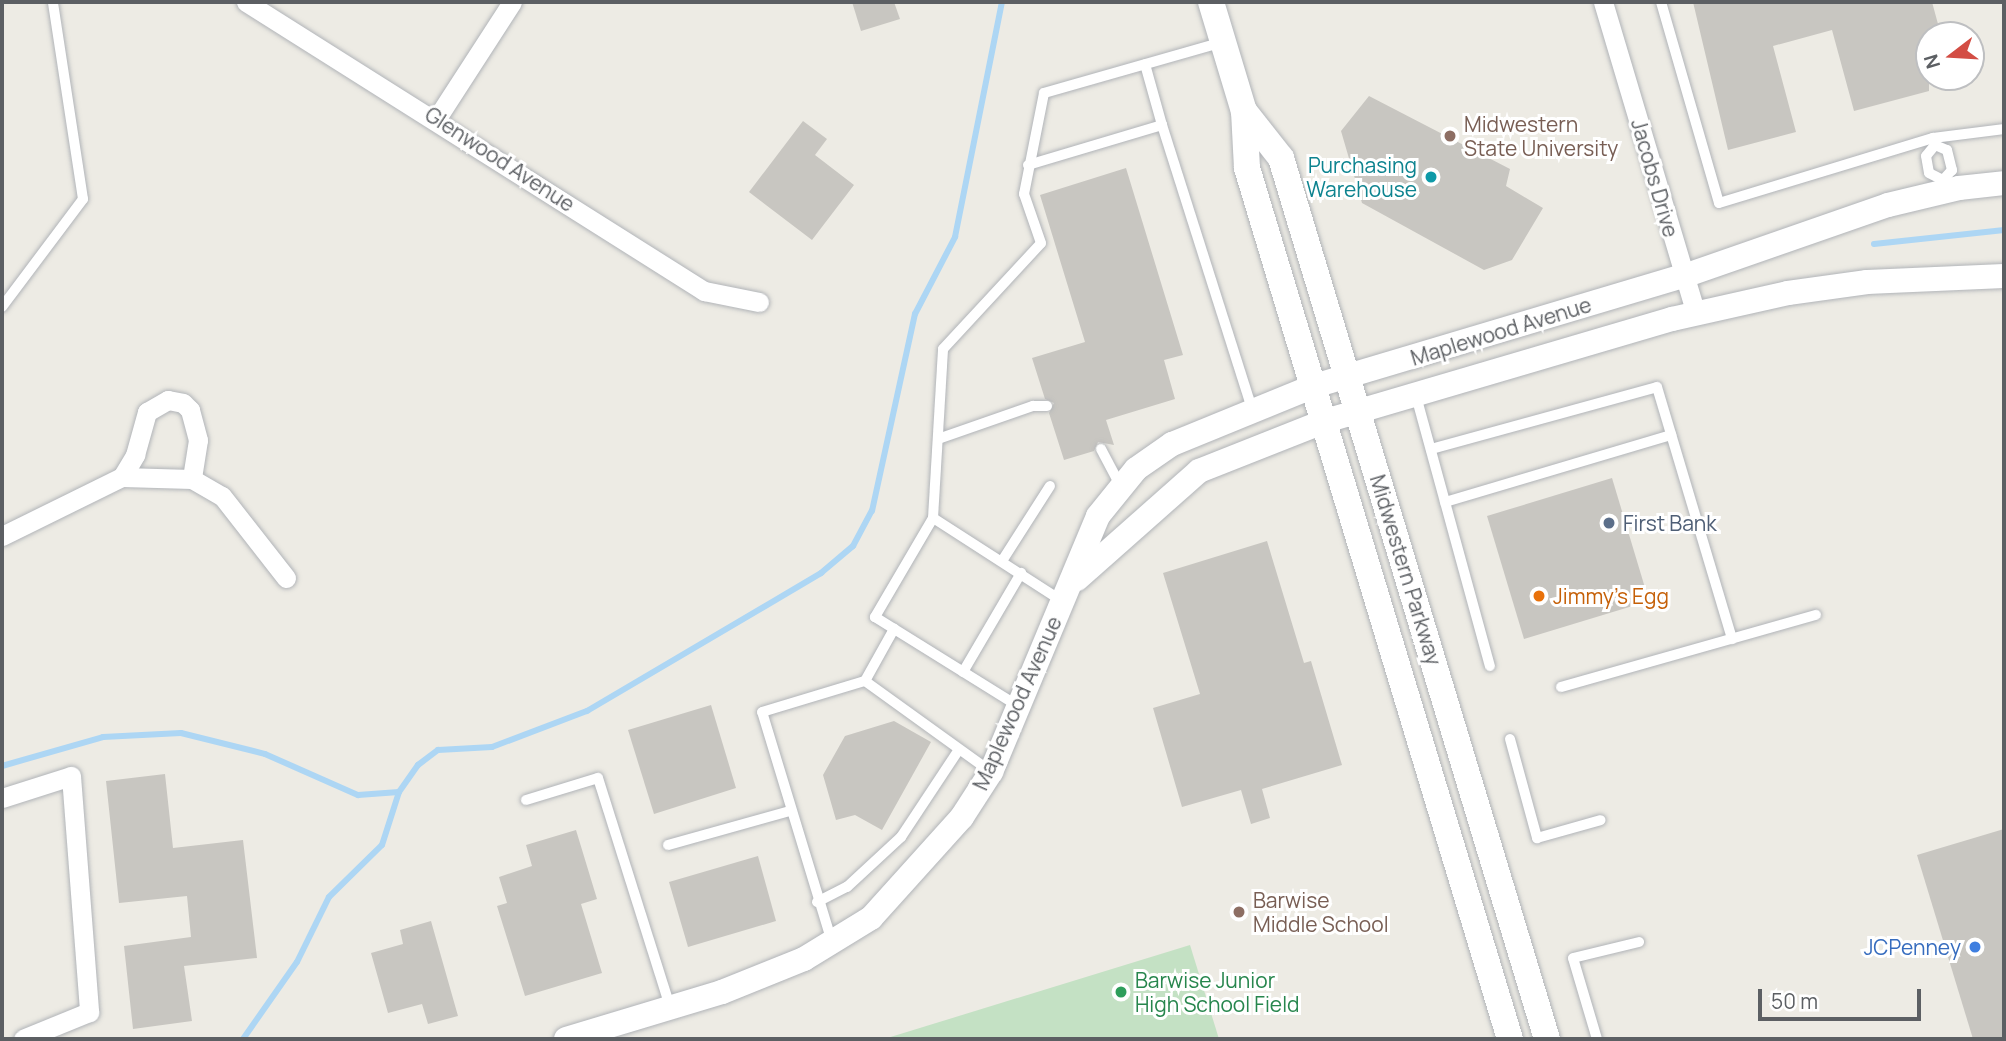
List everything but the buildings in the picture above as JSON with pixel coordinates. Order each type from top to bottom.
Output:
[{"type":"main road","name":"Midwestern Parkway","points":[[1211,2],[1244,111],[1247,168],[1510,1039]]},
{"type":"main road","name":"Midwestern Parkway","points":[[1244,111],[1281,158],[1548,1039]]},
{"type":"main road","points":[[1472,913],[1506,902]]},
{"type":"street","name":"Glenwood Avenue","points":[[246,2],[437,118],[704,291],[759,302]]},
{"type":"street","points":[[437,118],[512,2]]},
{"type":"street","name":"Jacobs Drive","points":[[1603,2],[1696,313]]},
{"type":"street","name":"Maplewood Avenue","points":[[566,1039],[670,1008],[804,959],[871,918],[921,867],[962,817],[991,772],[1098,516],[1136,470],[1172,444],[1252,409],[1314,386],[1684,276],[1944,185],[2004,183]]},
{"type":"street","name":"Maplewood Avenue","points":[[1067,593],[1199,471],[1325,421],[1696,313],[1788,293],[1867,282],[2004,276]]},
{"type":"street","points":[[122,477],[135,455],[147,412],[168,400],[183,404],[190,410],[198,440],[192,479]]},
{"type":"street","points":[[2,536],[122,477],[192,479],[222,496],[286,578]]},
{"type":"street","points":[[2,798],[71,776],[89,1012],[23,1039]]},
{"type":"lane","points":[[2,307],[83,199],[53,2]]},
{"type":"lane","points":[[1661,2],[1719,203],[1934,142],[2004,129]]},
{"type":"lane","points":[[1019,706],[875,617],[933,518],[943,349],[1041,243],[1024,194],[1044,93],[1223,41]]},
{"type":"lane","points":[[1145,65],[1252,409]]},
{"type":"lane","points":[[1028,165],[1162,125]]},
{"type":"lane","points":[[1934,142],[1947,150],[1952,170],[1944,185],[1929,173],[1926,156],[1934,142]]},
{"type":"lane","points":[[1431,449],[1657,387],[1732,639]]},
{"type":"lane","points":[[1416,395],[1490,666]]},
{"type":"lane","points":[[938,439],[1033,406],[1047,406]]},
{"type":"lane","points":[[1446,502],[1671,435]]},
{"type":"lane","points":[[1101,449],[1121,487]]},
{"type":"lane","points":[[1002,561],[1049,486]]},
{"type":"lane","points":[[933,518],[1021,573],[1067,593]]},
{"type":"lane","points":[[963,672],[1021,573]]},
{"type":"lane","points":[[1561,687],[1815,615]]},
{"type":"lane","points":[[832,942],[817,902],[761,712],[865,681],[894,629]]},
{"type":"lane","points":[[865,681],[958,751],[991,772]]},
{"type":"lane","points":[[1510,739],[1536,838],[1601,820]]},
{"type":"lane","points":[[817,902],[848,887],[901,837],[958,751]]},
{"type":"lane","points":[[526,800],[597,778],[670,1008]]},
{"type":"lane","points":[[668,845],[790,811]]},
{"type":"lane","points":[[1597,1039],[1573,958],[1639,942]]},
{"type":"green space","name":"Barwise Junior High School Field","points":[[1190,945],[1219,1039],[884,1039]]},
{"type":"waterway","points":[[243,1039],[297,962],[329,897],[382,845],[399,792],[418,765],[438,750],[492,747],[587,711],[821,573],[853,546],[872,511],[915,314],[955,237],[1002,2]]},
{"type":"waterway","points":[[1874,244],[2004,230]]},
{"type":"waterway","points":[[2,766],[103,737],[181,733],[265,754],[358,795],[399,792]]},
{"type":"place","name":"Midwestern State University","points":[[1450,136]]},
{"type":"place","name":"Purchasing Warehouse","points":[[1431,177]]},
{"type":"place","name":"First Bank","points":[[1609,523]]},
{"type":"place","name":"Jimmy's Egg","points":[[1539,596]]},
{"type":"place","name":"Barwise Middle School","points":[[1239,912]]},
{"type":"place","name":"JCPenney","points":[[1975,947]]},
{"type":"place","name":"Barwise Junior High School Field","points":[[1121,992]]}]
